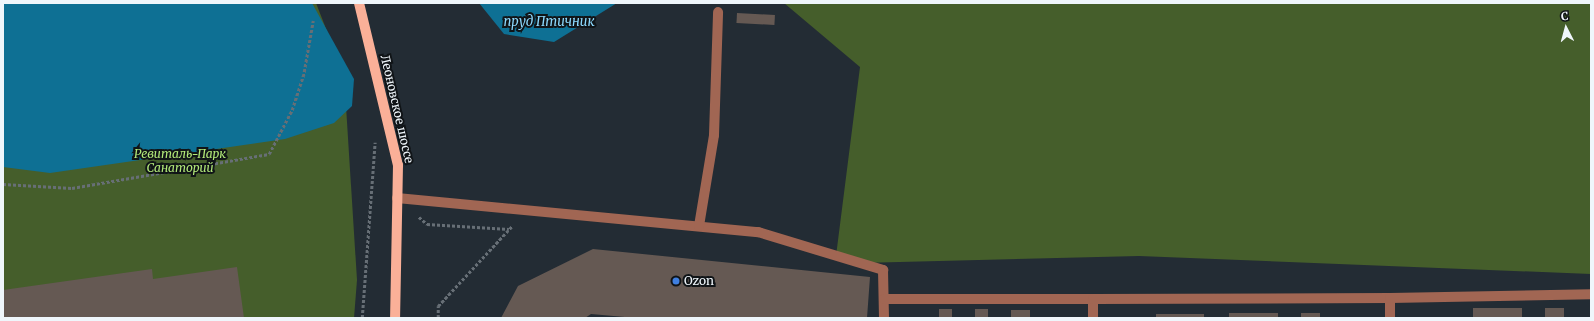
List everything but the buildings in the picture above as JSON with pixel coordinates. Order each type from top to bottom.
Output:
[{"type":"main road","name":"Леоновское шоссе","points":[[359,3],[398,165],[396,318]]},
{"type":"lane","points":[[699,226],[714,135],[718,12]]},
{"type":"lane","points":[[397,198],[758,232],[883,270],[884,318]]},
{"type":"lane","points":[[884,299],[1390,298],[1591,294]]},
{"type":"lane","points":[[1390,298],[1390,318]]},
{"type":"lane","points":[[1093,299],[1094,318]]},
{"type":"path","points":[[3,184],[72,188],[269,154],[300,85],[313,21]]},
{"type":"path","points":[[362,318],[375,136]]},
{"type":"path","points":[[438,318],[438,306],[526,211]]},
{"type":"green space","name":"Ревиталь-Парк Санаторий","points":[[3,3],[316,3],[344,75],[357,280],[354,318],[3,318]]},
{"type":"green space","points":[[784,3],[1591,3],[1591,274],[1139,256],[860,263],[836,256],[860,67]]},
{"type":"water","points":[[3,3],[312,3],[354,79],[352,106],[334,123],[285,139],[50,173],[3,167]]},
{"type":"water","name":"пруд Птичник","points":[[479,3],[617,3],[554,42],[504,34]]},
{"type":"place","name":"Ozon","points":[[676,281]]}]
